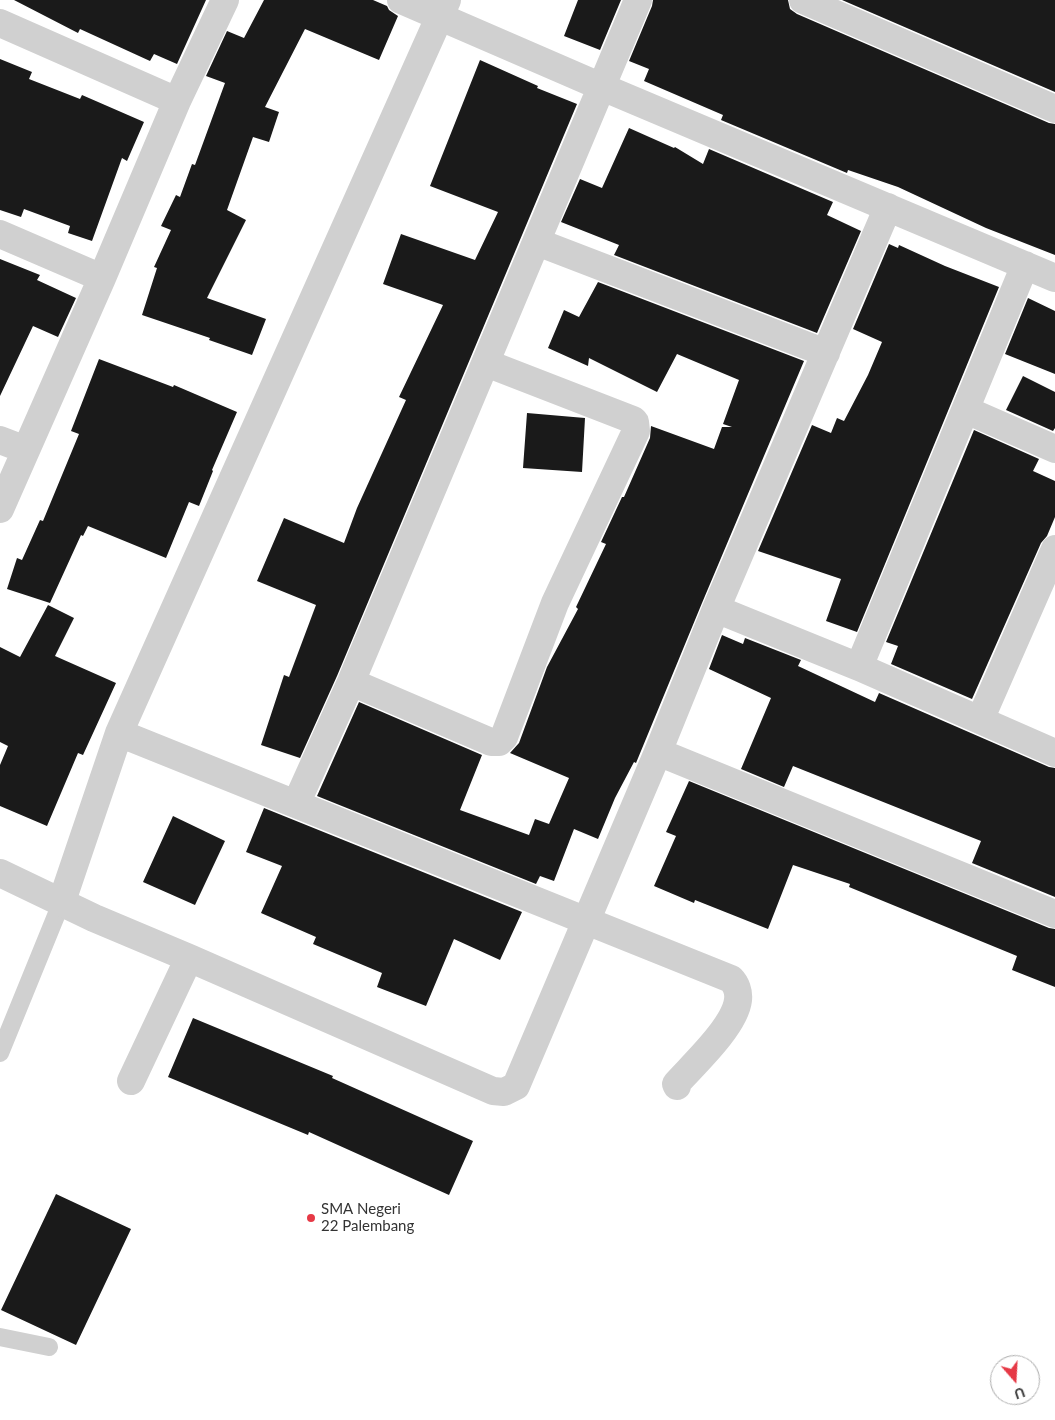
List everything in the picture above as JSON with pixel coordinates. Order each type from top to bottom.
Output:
[{"type":"street","points":[[0,509],[102,278],[177,101],[226,0]]},
{"type":"street","points":[[401,0],[443,8],[602,87],[1055,278]]},
{"type":"street","points":[[296,804],[351,682],[638,0]]},
{"type":"street","points":[[803,0],[1055,109]]},
{"type":"street","points":[[62,901],[119,733],[443,8]]},
{"type":"street","points":[[0,23],[177,101]]},
{"type":"street","points":[[0,874],[62,901],[94,918],[190,958],[493,1092],[504,1092],[516,1086],[658,752],[716,609],[888,207]]},
{"type":"street","points":[[0,234],[102,278]]},
{"type":"street","points":[[537,242],[826,353]]},
{"type":"street","points":[[859,667],[1025,265]]},
{"type":"street","points":[[351,682],[491,742],[499,742],[504,737],[555,603],[636,431],[635,422],[632,420],[486,363]]},
{"type":"street","points":[[966,410],[1055,449]]},
{"type":"street","points":[[0,440],[26,450]]},
{"type":"street","points":[[980,720],[1046,594],[1055,549]]},
{"type":"street","points":[[716,609],[859,667],[1055,753]]},
{"type":"street","points":[[119,733],[731,979],[735,983],[738,1000],[729,1024],[676,1084],[677,1086]]},
{"type":"street","points":[[658,752],[1055,914]]},
{"type":"street","points":[[131,1081],[190,958]]},
{"type":"lane","points":[[0,1053],[62,901]]},
{"type":"lane","points":[[0,1337],[49,1347]]},
{"type":"building","points":[[14,0],[206,0],[177,64],[154,54],[150,61],[80,29],[78,33]]},
{"type":"building","points":[[264,0],[373,0],[387,6],[389,10],[398,16],[379,60],[305,29],[265,107],[279,112],[269,142],[253,137],[227,210],[246,220],[207,298],[266,319],[252,355],[209,340],[210,338],[142,315],[157,268],[154,267],[171,230],[161,226],[176,195],[180,197],[192,164],[195,165],[225,83],[206,76],[227,31],[244,38]]},
{"type":"building","points":[[578,0],[621,0],[600,50],[564,36]]},
{"type":"building","points":[[653,0],[788,0],[790,9],[797,14],[1055,124],[1055,255],[986,228],[898,187],[848,170],[847,173],[721,120],[723,115],[644,81],[649,69],[629,61]]},
{"type":"building","points":[[842,0],[1055,0],[1055,92]]},
{"type":"building","points":[[0,59],[32,72],[29,79],[80,99],[82,95],[144,122],[127,161],[122,158],[92,241],[68,233],[70,226],[24,209],[21,217],[0,210]]},
{"type":"building","points":[[480,60],[538,86],[537,88],[577,104],[337,676],[300,758],[261,745],[284,675],[289,677],[316,605],[257,581],[284,518],[344,543],[357,508],[406,400],[399,397],[443,305],[383,284],[401,234],[475,260],[498,212],[430,186]]},
{"type":"building","points":[[629,128],[675,147],[703,164],[709,149],[833,202],[827,215],[861,231],[817,333],[614,255],[619,245],[561,222],[580,179],[602,188]]},
{"type":"building","points":[[889,244],[898,248],[899,245],[945,266],[999,287],[857,632],[826,621],[841,579],[758,551],[812,425],[831,433],[837,418],[844,421],[868,375],[882,342],[853,329]]},
{"type":"building","points":[[0,259],[40,275],[37,280],[76,298],[58,337],[33,326],[0,396]]},
{"type":"building","points":[[598,282],[804,361],[636,763],[634,762],[615,798],[598,839],[574,829],[554,881],[540,876],[536,884],[317,796],[359,702],[482,755],[460,810],[529,835],[535,819],[549,824],[569,778],[510,753],[519,743],[547,667],[578,609],[576,607],[606,544],[601,542],[622,497],[624,497],[650,438],[651,426],[714,449],[722,427],[732,427],[723,424],[739,380],[677,354],[657,392],[589,358],[588,366],[548,348],[564,310],[579,317]]},
{"type":"building","points":[[1028,298],[1055,311],[1055,374],[1005,354]]},
{"type":"building","points":[[99,359],[173,387],[174,385],[237,412],[199,506],[189,502],[166,558],[88,526],[83,536],[81,535],[50,603],[7,589],[17,558],[22,560],[40,520],[43,521],[79,434],[71,431]]},
{"type":"building","points":[[1023,376],[1055,392],[1055,428],[1053,431],[1006,410]]},
{"type":"building","points":[[527,413],[585,418],[582,472],[523,468]]},
{"type":"building","points":[[974,430],[1039,459],[1033,471],[1055,481],[1055,517],[1047,536],[1041,543],[972,699],[891,664],[898,646],[886,642]]},
{"type":"building","points":[[48,605],[74,618],[55,656],[116,683],[83,755],[78,753],[47,826],[0,806],[0,765],[8,746],[0,742],[0,647],[20,657]]},
{"type":"building","points":[[722,635],[743,644],[745,638],[801,660],[798,666],[875,702],[879,693],[1055,768],[1055,897],[972,863],[981,841],[793,766],[784,787],[741,769],[771,698],[709,669]]},
{"type":"building","points":[[689,781],[1055,929],[1055,987],[1012,970],[1017,956],[849,887],[850,884],[793,865],[768,929],[695,900],[694,903],[654,886],[676,836],[666,832]]},
{"type":"building","points":[[264,808],[522,912],[500,960],[454,939],[426,1006],[377,987],[382,973],[313,944],[316,937],[261,913],[282,866],[246,852]]},
{"type":"building","points":[[173,816],[225,841],[195,905],[143,882]]},
{"type":"building","points":[[193,1018],[333,1076],[332,1078],[473,1141],[449,1195],[309,1132],[308,1135],[168,1077]]},
{"type":"building","points":[[56,1194],[131,1229],[76,1345],[1,1310]]},
{"type":"place","name":"SMA Negeri 22 Palembang","points":[[311,1218]]}]
